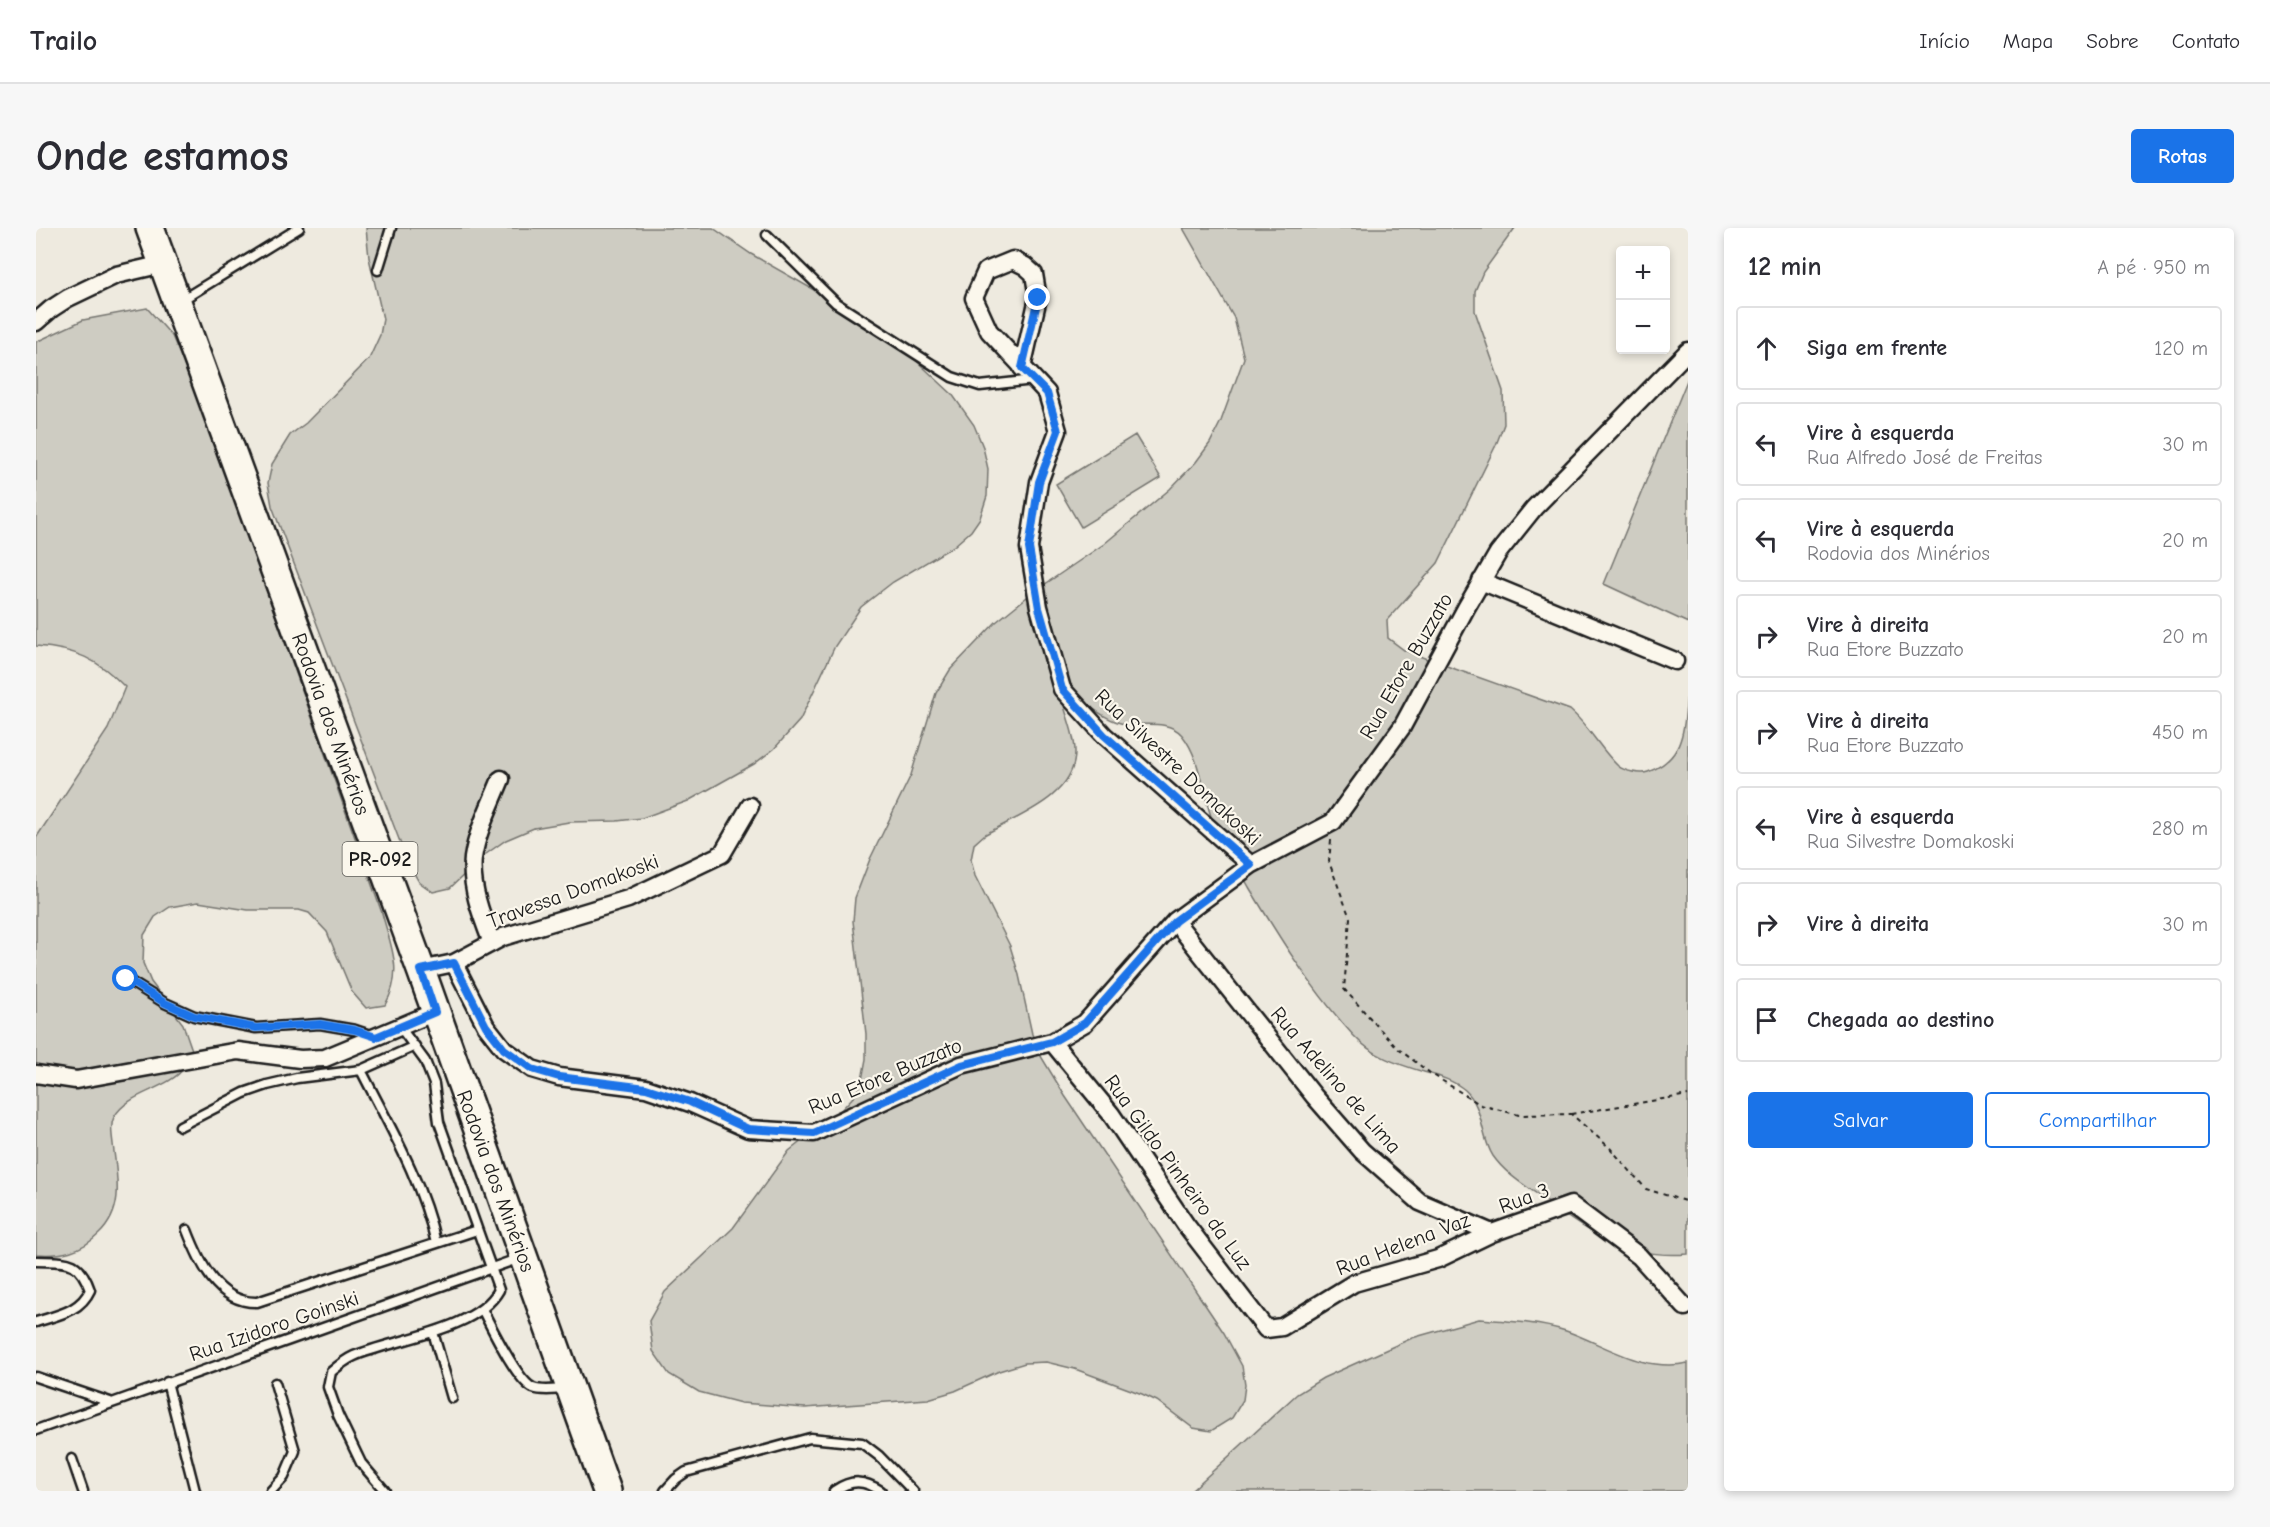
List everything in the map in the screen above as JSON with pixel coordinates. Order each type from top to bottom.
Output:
[{"type":"main road","name":"Rodovia dos Minérios","points":[[150,228],[421,970],[607,1491]]},
{"type":"street","name":"Rua Silvestre Domakoski","points":[[1022,368],[1038,298],[1034,274],[1013,260],[986,270],[974,298],[989,331],[1022,368],[1047,393],[1058,431],[1039,482],[1029,548],[1039,608],[1062,689],[1104,735],[1251,865]]},
{"type":"street","points":[[36,322],[68,298],[116,275],[163,264]]},
{"type":"street","name":"Rua Etore Buzzato","points":[[454,963],[486,1026],[504,1049],[532,1069],[559,1077],[646,1088],[690,1102],[748,1129],[814,1133],[962,1065],[1052,1042],[1085,1023],[1175,921],[1251,865],[1333,822],[1402,727],[1481,580],[1498,553],[1534,508],[1688,351]]},
{"type":"street","points":[[1481,580],[1675,661]]},
{"type":"street","points":[[492,943],[479,906],[474,881],[473,858],[501,779]]},
{"type":"street","name":"Travessa Domakoski","points":[[454,963],[503,938],[628,899],[722,854],[750,806]]},
{"type":"street","name":"Rua Adelino de Lima","points":[[1175,921],[1314,1096],[1362,1150],[1420,1202],[1492,1233]]},
{"type":"street","points":[[421,970],[454,963]]},
{"type":"street","points":[[36,1074],[76,1080],[238,1050],[300,1059],[325,1058],[435,1012]]},
{"type":"street","name":"Rua Gildo Pinheiro da Luz","points":[[1052,1042],[1111,1114],[1186,1225],[1266,1329]]},
{"type":"street","name":"Rua 3","points":[[1492,1233],[1571,1205],[1640,1256],[1685,1307]]},
{"type":"street","name":"Rua Helena Vaz","points":[[1266,1329],[1282,1327],[1354,1283],[1438,1259],[1492,1233]]},
{"type":"lane","points":[[177,303],[299,228]]},
{"type":"lane","points":[[378,270],[391,228]]},
{"type":"lane","points":[[767,235],[836,303],[952,377],[980,386],[1034,380]]},
{"type":"lane","points":[[126,979],[165,1003],[194,1016],[256,1028],[320,1024],[355,1030],[376,1037]]},
{"type":"lane","points":[[385,1491],[361,1462],[338,1414],[328,1387],[331,1372],[353,1356],[433,1332],[467,1317],[493,1300],[499,1290],[439,1122],[434,1084],[416,1046],[399,1026]]},
{"type":"lane","points":[[180,1126],[244,1093],[267,1084],[362,1070],[416,1046]]},
{"type":"lane","points":[[362,1070],[417,1180],[436,1243]]},
{"type":"lane","points":[[187,1230],[198,1259],[216,1284],[230,1295],[245,1302],[256,1302],[477,1230]]},
{"type":"lane","name":"Rua Izidoro Goinski","points":[[36,1430],[523,1257]]},
{"type":"lane","points":[[36,1261],[71,1263],[85,1275],[90,1290],[86,1299],[75,1309],[36,1322]]},
{"type":"lane","points":[[482,1309],[520,1378],[532,1387],[543,1390],[570,1389]]},
{"type":"lane","points":[[433,1332],[452,1398]]},
{"type":"lane","points":[[36,1377],[111,1402]]},
{"type":"lane","points":[[167,1382],[195,1491]]},
{"type":"lane","points":[[271,1491],[284,1477],[295,1451],[275,1383]]},
{"type":"lane","points":[[665,1491],[686,1472],[810,1438],[862,1443],[879,1456],[913,1491]]},
{"type":"lane","points":[[72,1459],[83,1491]]},
{"type":"lane","points":[[834,1491],[843,1485],[867,1482],[881,1491]]},
{"type":"path","points":[[1333,822],[1329,862],[1350,918],[1344,989],[1397,1048],[1430,1073],[1481,1105],[1519,1115],[1571,1114],[1688,1095]]},
{"type":"path","points":[[1571,1114],[1610,1148],[1646,1189],[1688,1202]]},
{"type":"shaded area","points":[[366,228],[713,228],[751,254],[849,310],[908,353],[952,394],[974,425],[983,447],[988,469],[987,496],[980,518],[971,531],[954,546],[893,582],[861,607],[835,646],[800,720],[774,749],[754,764],[688,801],[642,818],[569,822],[534,828],[506,840],[486,854],[450,888],[433,892],[419,882],[408,863],[272,506],[268,483],[272,464],[290,435],[306,423],[369,359],[380,335],[383,319],[369,258]]},
{"type":"shaded area","points":[[1183,228],[1515,228],[1483,272],[1475,291],[1475,311],[1503,391],[1504,424],[1438,563],[1387,620],[1388,638],[1404,650],[1570,710],[1618,766],[1637,773],[1645,773],[1661,766],[1677,748],[1684,726],[1688,686],[1688,1254],[1644,1252],[1624,1247],[1589,1231],[1513,1177],[1497,1162],[1486,1140],[1476,1105],[1465,1090],[1445,1079],[1386,1058],[1360,1042],[1338,1018],[1297,964],[1224,846],[1212,820],[1194,757],[1182,735],[1177,730],[1163,725],[1118,722],[1074,696],[1064,706],[1075,746],[1073,767],[1066,781],[1042,803],[984,835],[974,844],[971,860],[975,876],[1010,946],[1039,1053],[1065,1096],[1224,1333],[1242,1366],[1245,1385],[1243,1400],[1232,1418],[1211,1431],[1193,1428],[1157,1401],[1142,1394],[1075,1369],[1046,1362],[1025,1363],[999,1371],[955,1391],[928,1399],[805,1408],[741,1403],[699,1392],[669,1374],[653,1351],[649,1321],[665,1292],[733,1228],[789,1151],[840,1111],[856,1094],[862,1080],[866,1059],[866,1034],[853,921],[855,898],[870,859],[911,775],[936,693],[950,670],[996,622],[1032,593],[1104,544],[1170,489],[1196,462],[1210,443],[1221,421],[1244,358],[1234,318]]},
{"type":"shaded area","points":[[147,308],[172,336],[193,386],[382,913],[394,959],[394,981],[385,1005],[366,1008],[352,992],[327,932],[309,913],[299,910],[248,910],[198,902],[170,907],[155,917],[144,935],[143,963],[151,982],[183,1024],[192,1050],[190,1057],[185,1067],[177,1075],[129,1102],[114,1117],[112,1130],[117,1192],[113,1214],[107,1224],[92,1240],[77,1249],[62,1253],[36,1254],[36,838],[108,729],[125,687],[105,669],[85,657],[50,647],[36,646],[36,342],[83,320]]},
{"type":"shaded area","points":[[1688,378],[1688,623],[1604,584]]},
{"type":"shaded area","points":[[1135,435],[1161,478],[1081,527],[1056,484]]},
{"type":"shaded area","points":[[1479,1319],[1523,1322],[1555,1328],[1640,1361],[1671,1365],[1688,1363],[1688,1491],[1191,1491],[1297,1394],[1323,1378],[1412,1338]]},
{"type":"route","points":[[126,979],[165,1003],[194,1016],[256,1028],[320,1024],[355,1030],[376,1037],[435,1012],[421,970],[454,963],[486,1026],[504,1049],[532,1069],[559,1077],[646,1088],[690,1102],[748,1129],[814,1133],[962,1065],[1052,1042],[1085,1023],[1175,921],[1251,865],[1104,735],[1062,689],[1039,608],[1029,548],[1039,482],[1058,431],[1047,393],[1022,368],[1038,298]]}]
